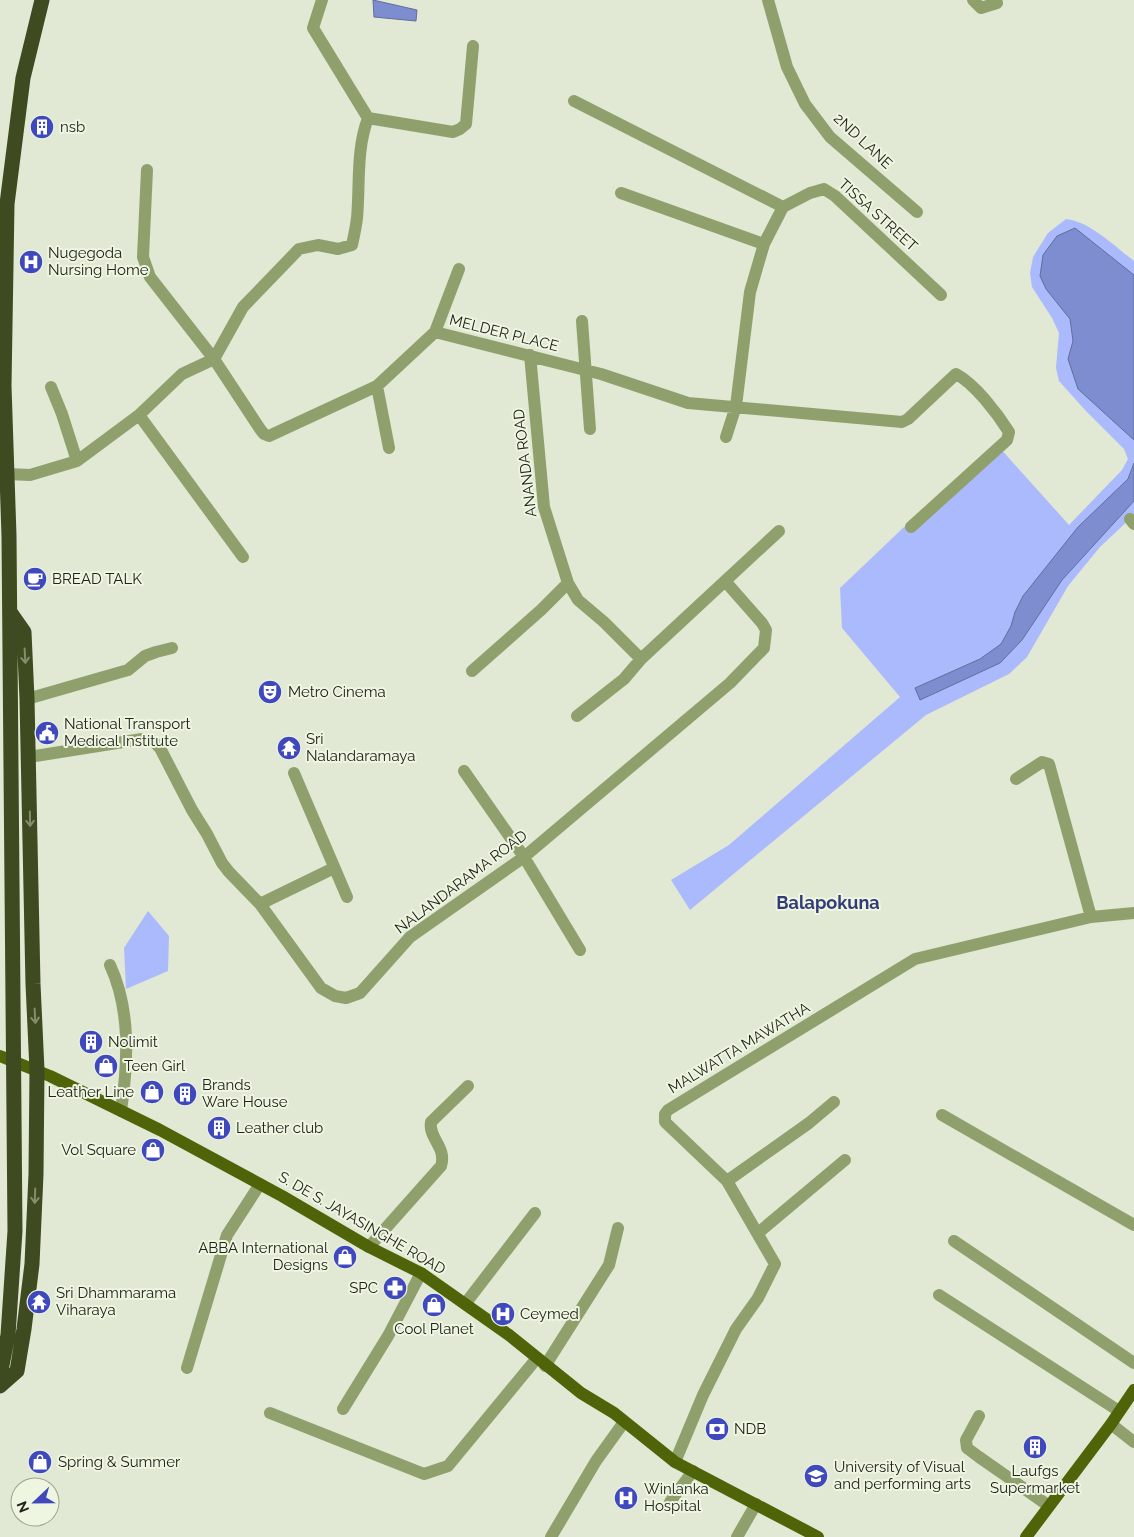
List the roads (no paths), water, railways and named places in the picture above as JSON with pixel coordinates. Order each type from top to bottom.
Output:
[{"type":"highway","points":[[0,1375],[8,1335],[15,1232],[10,612],[2,392],[7,204],[23,78],[42,0]]},
{"type":"highway","points":[[0,646],[10,612]]},
{"type":"highway","points":[[0,1386],[17,1371],[22,1346],[32,1264],[43,1073],[33,984],[29,757],[24,632],[10,612]]},
{"type":"highway","points":[[0,986],[33,984]]},
{"type":"highway","points":[[0,1174],[36,1174]]},
{"type":"main road","name":"S. DE S. JAYASINGHE ROAD","points":[[0,1056],[43,1073],[121,1111],[260,1184],[369,1247],[421,1273],[465,1304],[581,1393],[614,1413],[675,1462],[818,1537]]},
{"type":"main road","points":[[1026,1537],[1111,1424],[1134,1390]]},
{"type":"street","points":[[322,0],[313,28],[368,118],[453,132],[460,129],[466,124],[473,46]]},
{"type":"street","name":"2ND LANE","points":[[768,0],[786,67],[805,104],[830,137],[917,212]]},
{"type":"street","points":[[973,0],[981,8],[997,3]]},
{"type":"street","points":[[574,101],[783,207],[764,244],[750,292],[736,406],[726,437]]},
{"type":"street","points":[[4,474],[30,475],[77,461],[139,415],[182,374],[214,359],[243,307],[298,249],[318,245],[338,249],[352,245],[357,221],[358,173],[363,132],[368,118]]},
{"type":"street","points":[[147,170],[143,258],[150,277],[214,359]]},
{"type":"street","name":"TISSA STREET","points":[[783,207],[810,193],[824,189],[835,196],[941,295]]},
{"type":"street","points":[[621,193],[764,244]]},
{"type":"street","points":[[435,332],[459,269]]},
{"type":"street","points":[[582,322],[590,430]]},
{"type":"street","name":"MELDER PLACE","points":[[214,359],[260,429],[269,436],[377,386],[435,332],[601,374],[688,403],[902,422],[908,419],[956,374],[965,379],[998,416],[1008,432],[1007,440],[911,527]]},
{"type":"street","name":"ANANDA ROAD","points":[[530,355],[544,507],[568,583],[578,600],[604,622],[641,659]]},
{"type":"street","points":[[377,386],[389,448]]},
{"type":"street","points":[[51,387],[77,461]]},
{"type":"street","points":[[139,415],[243,557]]},
{"type":"street","points":[[577,716],[624,679],[641,659],[779,531]]},
{"type":"street","name":"NALANDARAMA ROAD","points":[[29,757],[142,739],[154,742],[160,748],[222,864],[260,904],[321,988],[335,996],[346,998],[360,993],[410,937],[524,856],[730,683],[764,648],[766,630],[762,623],[725,580]]},
{"type":"street","points":[[472,671],[541,610],[568,583]]},
{"type":"street","points":[[27,699],[128,670],[145,656],[172,648]]},
{"type":"street","points":[[1016,779],[1042,762],[1049,764],[1091,917]]},
{"type":"street","points":[[464,771],[524,856],[580,950]]},
{"type":"street","points":[[294,773],[347,897]]},
{"type":"street","points":[[260,904],[334,868]]},
{"type":"street","name":"MALWATTA MAWATHA","points":[[675,1462],[702,1394],[736,1329],[758,1298],[775,1264],[727,1181],[665,1122],[665,1114],[668,1110],[915,959],[1091,917],[1134,913]]},
{"type":"street","points":[[110,965],[118,982],[126,1035],[126,1080],[121,1111]]},
{"type":"street","points":[[369,1247],[441,1166],[444,1159],[443,1153],[431,1128],[431,1122],[468,1086]]},
{"type":"street","points":[[727,1181],[834,1102]]},
{"type":"street","points":[[942,1115],[1134,1225]]},
{"type":"street","points":[[758,1233],[845,1160]]},
{"type":"street","points":[[187,1368],[227,1235],[260,1184]]},
{"type":"street","points":[[465,1304],[535,1213]]},
{"type":"street","points":[[270,1413],[424,1474],[448,1466],[541,1362],[610,1265],[618,1228]]},
{"type":"street","points":[[954,1241],[1134,1363]]},
{"type":"street","points":[[343,1409],[388,1336],[421,1273]]},
{"type":"street","points":[[939,1294],[1119,1411]]},
{"type":"street","points":[[979,1416],[966,1440],[968,1448],[979,1458],[1049,1506]]},
{"type":"street","points":[[551,1537],[596,1461],[624,1422]]},
{"type":"street","points":[[1111,1424],[1134,1442]]},
{"type":"street","points":[[670,1502],[693,1471]]},
{"type":"street","points":[[737,1537],[756,1504]]},
{"type":"place","name":"nsb","points":[[42,127]]},
{"type":"place","name":"Nugegoda Nursing Home","points":[[31,262]]},
{"type":"place","name":"BREAD TALK","points":[[35,579]]},
{"type":"place","name":"Metro Cinema","points":[[270,692]]},
{"type":"place","name":"National Transport Medical Institute","points":[[47,733]]},
{"type":"place","name":"Sri Nalandaramaya","points":[[289,748]]},
{"type":"place","name":"Nolimit","points":[[91,1042]]},
{"type":"place","name":"Teen Girl","points":[[106,1066]]},
{"type":"place","name":"Leather Line","points":[[152,1092]]},
{"type":"place","name":"Brands Ware House","points":[[185,1094]]},
{"type":"place","name":"Leather club","points":[[219,1128]]},
{"type":"place","name":"Vol Square","points":[[153,1150]]},
{"type":"place","name":"ABBA International Designs","points":[[345,1257]]},
{"type":"place","name":"SPC","points":[[395,1288]]},
{"type":"place","name":"Sri Dhammarama Viharaya","points":[[39,1302]]},
{"type":"place","name":"Cool Planet","points":[[434,1305]]},
{"type":"place","name":"Ceymed","points":[[503,1314]]},
{"type":"place","name":"NDB","points":[[717,1429]]},
{"type":"place","name":"Laufgs Supermarket","points":[[1035,1447]]},
{"type":"place","name":"Spring & Summer","points":[[40,1462]]},
{"type":"place","name":"University of Visual and performing arts","points":[[816,1476]]},
{"type":"place","name":"Winlanka Hospital","points":[[626,1498]]},
{"type":"district","name":"Balapokuna","points":[[828,903]]}]
